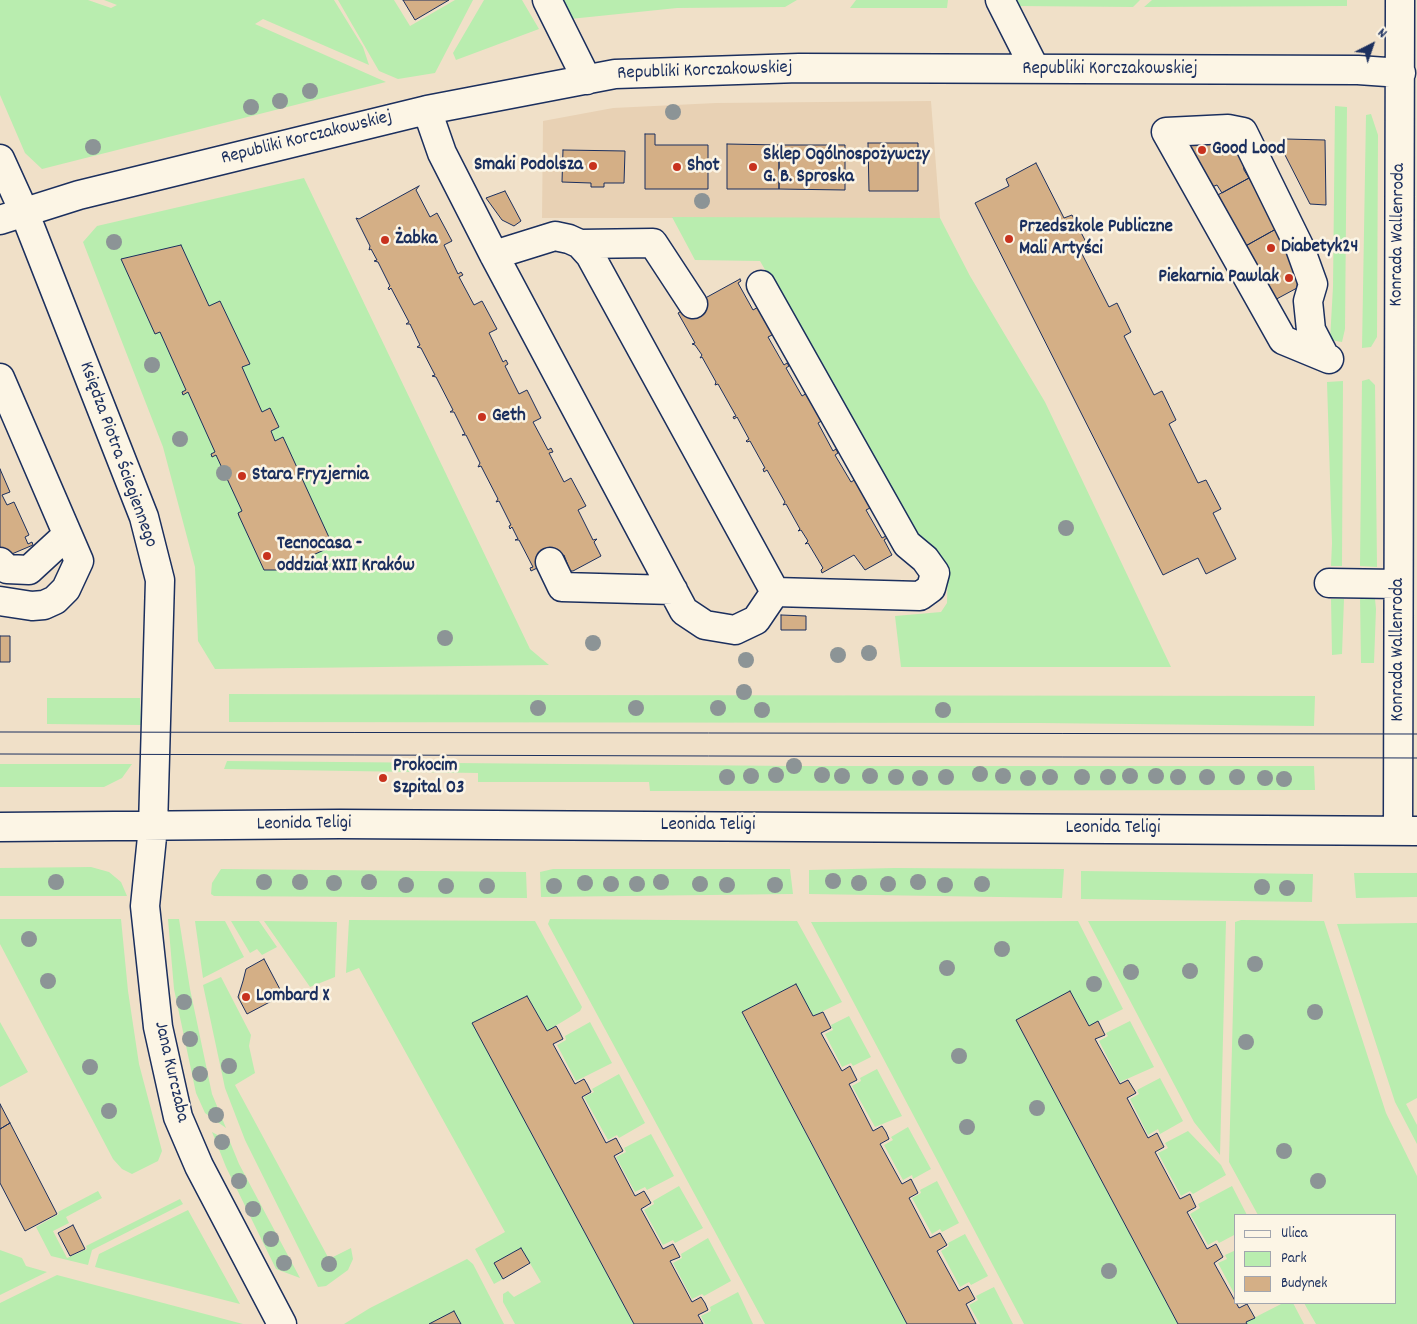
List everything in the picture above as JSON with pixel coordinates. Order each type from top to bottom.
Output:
[{"type":"street","points":[[547,0],[587,80]]},
{"type":"street","points":[[1000,0],[1035,70]]},
{"type":"street","name":"Konrada Wallenroda","points":[[1400,0],[1407,469],[1398,584],[1408,831]]},
{"type":"street","name":"Republiki Korczakowskiej","points":[[13,217],[79,195],[427,110],[616,74],[799,68],[1349,70],[1401,73]]},
{"type":"street","points":[[427,110],[442,153],[494,255],[684,611],[705,625],[735,630],[756,620],[775,592]]},
{"type":"street","points":[[1228,129],[1243,132],[1300,248],[1313,284],[1308,301],[1311,330],[1327,358],[1283,340],[1166,132],[1228,129]]},
{"type":"street","name":"Księdza Piotra Ściegiennego","points":[[0,159],[13,217],[144,517],[160,580],[153,827]]},
{"type":"street","points":[[494,255],[555,236],[569,238],[580,244],[590,255],[775,592]]},
{"type":"street","points":[[580,244],[654,242],[693,304]]},
{"type":"street","points":[[761,285],[908,544],[924,559],[934,573],[931,588],[920,596],[775,592]]},
{"type":"street","points":[[0,378],[79,561],[66,590],[55,600],[44,605],[32,606],[0,602]]},
{"type":"street","points":[[0,562],[7,569],[28,570],[67,535]]},
{"type":"street","points":[[550,562],[562,587],[673,590]]},
{"type":"street","points":[[1329,583],[1398,584]]},
{"type":"street","name":"Leonida Teligi","points":[[0,827],[340,824],[1408,831]]},
{"type":"street","name":"Jana Kurczaba","points":[[153,827],[145,906],[158,1027],[171,1092],[178,1117],[199,1166],[282,1324]]},
{"type":"shaded area","points":[[931,101],[940,218],[542,218],[543,121],[613,108],[716,103]]},
{"type":"green space","points":[[0,0],[88,0],[111,8],[117,5],[104,0],[334,0],[363,47],[369,65],[263,19],[255,24],[386,82],[42,169],[25,153],[0,95]]},
{"type":"green space","points":[[338,0],[394,0],[410,26],[455,0],[473,0],[435,73],[398,79],[379,71]]},
{"type":"green space","points":[[484,0],[522,0],[539,29],[456,60],[453,53]]},
{"type":"green space","points":[[561,0],[797,0],[785,7],[677,8],[570,19]]},
{"type":"green space","points":[[856,0],[948,0],[947,8],[850,8]]},
{"type":"green space","points":[[1014,0],[1140,0],[1133,7],[1017,6]]},
{"type":"green space","points":[[1152,0],[1347,0],[1347,6],[1144,7]]},
{"type":"green space","points":[[1335,106],[1347,107],[1345,329],[1342,342],[1330,340],[1333,287]]},
{"type":"green space","points":[[1371,114],[1378,135],[1377,337],[1371,347],[1362,348],[1366,115]]},
{"type":"green space","points":[[304,178],[530,649],[549,665],[215,669],[198,641],[195,567],[163,447],[83,242],[97,226]]},
{"type":"green space","points":[[672,217],[940,218],[970,276],[1045,402],[1171,667],[901,667],[895,616],[941,612],[947,603],[948,567],[919,535],[760,261],[695,260]]},
{"type":"green space","points":[[1369,379],[1375,385],[1377,567],[1360,566],[1362,381]]},
{"type":"green space","points":[[1343,381],[1342,566],[1331,566],[1327,382]]},
{"type":"green space","points":[[1370,596],[1375,599],[1376,609],[1374,663],[1361,663],[1360,597]]},
{"type":"green space","points":[[1331,599],[1344,599],[1342,654],[1332,655]]},
{"type":"green space","points":[[229,694],[1315,696],[1314,726],[1041,723],[229,722]]},
{"type":"green space","points":[[47,698],[140,698],[141,725],[47,724]]},
{"type":"green space","points":[[227,761],[794,766],[1314,766],[1315,790],[650,791],[649,782],[478,782],[478,773],[224,769]]},
{"type":"green space","points":[[0,764],[132,764],[122,778],[104,787],[0,787]]},
{"type":"green space","points":[[91,867],[109,872],[121,882],[127,896],[0,896],[0,868]]},
{"type":"green space","points":[[894,868],[1064,869],[1062,898],[809,894],[809,870]]},
{"type":"green space","points":[[221,869],[526,872],[527,898],[214,896],[211,894],[212,883]]},
{"type":"green space","points":[[553,869],[790,869],[793,894],[541,897],[540,872]]},
{"type":"green space","points":[[1081,871],[1313,874],[1312,902],[1081,899]]},
{"type":"green space","points":[[1354,873],[1417,873],[1417,897],[1356,898]]},
{"type":"green space","points":[[0,919],[121,919],[128,991],[139,1064],[162,1151],[158,1161],[132,1174],[122,1169],[113,1159],[0,944]]},
{"type":"green space","points":[[168,919],[179,919],[190,989],[212,1094],[226,1128],[205,1113],[196,1093],[174,989]]},
{"type":"green space","points":[[550,919],[797,921],[842,1002],[813,1016],[795,984],[742,1013],[907,1324],[765,1324],[548,924]]},
{"type":"green space","points":[[349,920],[535,921],[582,1007],[580,1011],[547,1031],[527,996],[473,1023],[634,1324],[515,1324],[503,1302],[503,1294],[508,1291],[514,1297],[541,1282],[521,1248],[494,1263],[503,1279],[494,1284],[475,1249],[505,1232],[359,968],[346,973]]},
{"type":"green space","points":[[1241,920],[1324,921],[1386,1113],[1417,1176],[1417,1324],[1316,1324],[1305,1304],[1397,1304],[1397,1214],[1257,1214],[1229,1162],[1235,922]]},
{"type":"green space","points":[[195,921],[225,921],[244,957],[203,978]]},
{"type":"green space","points":[[231,921],[259,921],[277,947],[262,955],[257,949],[250,953]]},
{"type":"green space","points":[[264,921],[337,922],[335,977],[310,987]]},
{"type":"green space","points":[[1078,921],[1123,1009],[1089,1026],[1070,991],[1016,1020],[1178,1324],[1024,1324],[811,922]]},
{"type":"green space","points":[[1088,921],[1226,921],[1220,1155],[1194,1122]]},
{"type":"green space","points":[[1417,923],[1417,1098],[1406,1104],[1417,1125],[1417,1144],[1395,1102],[1337,924]]},
{"type":"green space","points":[[221,977],[251,1035],[249,1046],[255,1073],[235,1085],[329,1259],[351,1248],[353,1259],[348,1270],[326,1286],[318,1287],[245,1140],[225,1088],[203,985]]},
{"type":"green space","points":[[849,1016],[871,1057],[853,1066],[851,1063],[842,1067],[825,1034],[833,1030],[831,1025]]},
{"type":"green space","points":[[1130,1021],[1154,1067],[1120,1082],[1099,1041],[1108,1036],[1106,1033]]},
{"type":"green space","points":[[0,1022],[28,1072],[0,1087]]},
{"type":"green space","points":[[590,1022],[612,1063],[576,1081],[557,1045],[566,1040],[565,1036]]},
{"type":"green space","points":[[877,1069],[902,1116],[875,1127],[852,1086],[861,1081],[860,1078]]},
{"type":"green space","points":[[619,1074],[645,1123],[619,1138],[617,1135],[608,1140],[584,1097],[594,1092],[592,1089]]},
{"type":"green space","points":[[1160,1078],[1183,1121],[1160,1134],[1158,1129],[1148,1135],[1130,1099],[1139,1094],[1137,1090]]},
{"type":"green space","points":[[908,1127],[931,1169],[913,1179],[912,1175],[903,1180],[884,1145],[893,1140],[891,1137]]},
{"type":"green space","points":[[1188,1131],[1221,1165],[1226,1175],[1193,1194],[1190,1191],[1181,1196],[1158,1153],[1168,1148],[1165,1143]]},
{"type":"green space","points":[[212,1132],[230,1142],[239,1164],[300,1278],[276,1269],[226,1167]]},
{"type":"green space","points":[[651,1134],[674,1176],[647,1190],[645,1187],[635,1192],[616,1157],[626,1152],[624,1148]]},
{"type":"green space","points":[[937,1181],[959,1223],[942,1232],[940,1229],[932,1234],[912,1198],[921,1193],[920,1190]]},
{"type":"green space","points":[[679,1186],[703,1228],[675,1243],[673,1240],[663,1245],[644,1210],[654,1204],[653,1201]]},
{"type":"green space","points":[[1232,1186],[1246,1214],[1234,1214],[1234,1235],[1219,1243],[1217,1240],[1208,1245],[1190,1214],[1200,1208],[1198,1204]]},
{"type":"green space","points":[[98,1191],[102,1198],[66,1217],[69,1223],[53,1231],[67,1258],[87,1249],[86,1246],[180,1199],[183,1204],[92,1250],[88,1265],[51,1256],[36,1227],[59,1214],[58,1212]]},
{"type":"green space","points":[[188,1210],[240,1304],[95,1267],[99,1254]]},
{"type":"green space","points":[[965,1234],[988,1276],[971,1285],[969,1282],[960,1287],[941,1251],[949,1246],[948,1243]]},
{"type":"green space","points":[[708,1238],[731,1281],[704,1296],[702,1294],[692,1299],[673,1263],[682,1258],[681,1254]]},
{"type":"green space","points":[[0,1250],[22,1258],[26,1266],[47,1272],[0,1295]]},
{"type":"green space","points":[[1234,1251],[1234,1293],[1218,1263],[1227,1259],[1225,1255]]},
{"type":"green space","points":[[467,1259],[473,1264],[504,1324],[461,1324],[454,1311],[429,1324],[344,1324],[370,1308]]},
{"type":"green space","points":[[57,1275],[243,1324],[0,1324],[0,1303]]},
{"type":"green space","points":[[994,1287],[1013,1324],[980,1324],[969,1305],[978,1300],[976,1296]]},
{"type":"green space","points":[[738,1292],[753,1324],[705,1324],[701,1316],[711,1311],[710,1307]]},
{"type":"green space","points":[[1281,1304],[1294,1304],[1304,1324],[1247,1324],[1246,1322]]},
{"type":"building","points":[[403,0],[449,0],[415,20]]},
{"type":"building","name":"Shot","points":[[645,134],[655,134],[655,145],[708,145],[708,189],[645,189]]},
{"type":"building","points":[[1183,139],[1239,139],[1244,170],[1249,178],[1222,193],[1217,185],[1209,188]]},
{"type":"building","points":[[1286,139],[1325,140],[1326,205],[1310,204],[1285,155]]},
{"type":"building","points":[[868,143],[918,143],[918,191],[869,191]]},
{"type":"building","name":"Sklep Ogólnospożywczy G. B. Sproska","points":[[727,144],[779,145],[779,189],[727,189]]},
{"type":"building","points":[[779,145],[845,145],[845,190],[779,189]]},
{"type":"building","name":"Smaki Podolsza","points":[[563,150],[625,151],[624,183],[604,183],[604,187],[591,187],[591,183],[562,182]]},
{"type":"building","points":[[1036,163],[1064,218],[1072,215],[1087,244],[1079,248],[1109,307],[1117,303],[1131,332],[1124,336],[1154,395],[1162,391],[1176,420],[1169,424],[1198,483],[1206,480],[1221,509],[1213,513],[1236,559],[1206,574],[1198,558],[1163,575],[975,203],[1009,186],[1006,179]]},
{"type":"building","points":[[1249,178],[1276,229],[1242,248],[1214,197]]},
{"type":"building","points":[[419,186],[416,190],[430,217],[437,213],[452,241],[444,245],[458,274],[461,272],[463,275],[459,277],[474,305],[482,301],[497,329],[489,333],[503,362],[506,360],[508,364],[505,366],[519,394],[527,390],[541,418],[533,422],[548,450],[551,448],[553,452],[549,453],[564,482],[571,478],[586,506],[578,510],[593,540],[597,539],[594,542],[601,556],[573,571],[570,571],[564,555],[531,571],[530,568],[533,567],[519,540],[515,540],[518,539],[512,527],[510,529],[509,526],[511,525],[499,501],[496,502],[498,499],[481,466],[478,467],[480,463],[466,435],[462,435],[465,434],[454,412],[450,412],[453,410],[436,377],[432,376],[435,375],[421,348],[417,347],[420,345],[410,324],[406,324],[409,322],[391,288],[389,290],[390,286],[378,262],[374,261],[377,260],[371,249],[369,250],[370,246],[356,218],[359,219]]},
{"type":"building","points":[[505,191],[521,221],[514,226],[502,220],[486,198]]},
{"type":"building","points":[[1276,229],[1298,268],[1297,288],[1271,302],[1242,248]]},
{"type":"building","points":[[181,245],[209,306],[220,301],[250,364],[242,367],[262,412],[270,408],[279,427],[271,431],[275,441],[283,437],[333,546],[313,555],[318,566],[327,563],[331,570],[264,570],[239,516],[238,513],[242,511],[216,455],[212,457],[211,454],[215,452],[188,392],[183,395],[182,392],[186,390],[160,332],[155,334],[121,259]]},
{"type":"building","points":[[740,279],[741,281],[738,283],[753,310],[760,306],[776,333],[768,337],[784,365],[787,363],[789,366],[786,368],[802,396],[809,392],[825,419],[818,423],[833,451],[836,449],[838,453],[835,455],[851,482],[858,478],[874,506],[866,510],[882,538],[886,536],[887,538],[884,540],[892,555],[865,570],[854,555],[822,573],[821,570],[823,568],[808,543],[805,544],[808,541],[801,530],[798,531],[800,529],[786,504],[783,505],[785,502],[767,470],[764,472],[763,469],[765,468],[750,441],[746,441],[749,439],[737,417],[734,419],[733,417],[736,416],[718,384],[715,385],[716,382],[702,357],[700,358],[702,355],[695,345],[692,344],[695,343],[678,313]]},
{"type":"building","points":[[0,469],[10,492],[2,495],[7,505],[14,502],[29,535],[25,537],[28,544],[32,542],[33,545],[0,559]]},
{"type":"building","points":[[781,615],[806,616],[806,630],[781,630]]},
{"type":"building","points":[[0,636],[10,636],[10,662],[0,662]]},
{"type":"building","points":[[264,959],[283,995],[247,1014],[238,997],[246,969]]},
{"type":"building","points":[[796,984],[813,1016],[823,1012],[831,1028],[821,1033],[842,1071],[850,1066],[857,1080],[849,1084],[873,1131],[882,1126],[886,1132],[889,1139],[880,1144],[902,1184],[911,1179],[918,1193],[909,1198],[930,1238],[940,1233],[947,1245],[937,1251],[959,1291],[968,1286],[975,1299],[966,1304],[976,1324],[907,1324],[742,1012]]},
{"type":"building","points":[[1070,991],[1089,1026],[1098,1021],[1105,1035],[1095,1039],[1120,1084],[1128,1080],[1136,1093],[1127,1098],[1148,1138],[1157,1133],[1164,1147],[1155,1152],[1180,1199],[1190,1194],[1196,1207],[1187,1212],[1207,1249],[1216,1244],[1223,1257],[1214,1263],[1234,1299],[1234,1304],[1237,1304],[1239,1308],[1247,1304],[1255,1318],[1246,1322],[1247,1324],[1178,1324],[1016,1020]]},
{"type":"building","points":[[527,996],[547,1031],[556,1026],[559,1031],[563,1039],[553,1044],[575,1084],[584,1079],[587,1084],[591,1092],[582,1097],[606,1143],[616,1138],[623,1151],[614,1156],[635,1196],[644,1191],[651,1203],[641,1209],[663,1249],[673,1244],[680,1257],[670,1261],[692,1302],[701,1297],[705,1303],[708,1310],[698,1315],[703,1324],[634,1324],[472,1023]]},
{"type":"building","points":[[0,1104],[10,1123],[0,1129]]},
{"type":"building","points":[[10,1123],[57,1214],[25,1231],[0,1183],[0,1129]]},
{"type":"building","points":[[73,1225],[85,1249],[70,1256],[58,1233]]},
{"type":"building","points":[[521,1248],[530,1263],[503,1279],[494,1263]]},
{"type":"building","points":[[454,1311],[461,1324],[429,1324]]},
{"type":"tram line","points":[[0,732],[1417,734]]},
{"type":"tram line","points":[[0,754],[1417,758]]},
{"type":"place","name":"Good Lood","points":[[1202,150]]},
{"type":"place","name":"Smaki Podolsza","points":[[593,166]]},
{"type":"place","name":"Shot","points":[[677,167]]},
{"type":"place","name":"Sklep Ogólnospożywczy G. B. Sproska","points":[[753,167]]},
{"type":"place","name":"Przedszkole Publiczne Mali Artyści","points":[[1009,239]]},
{"type":"place","name":"Żabka","points":[[385,240]]},
{"type":"place","name":"Diabetyk24","points":[[1271,248]]},
{"type":"place","name":"Piekarnia Pawlak","points":[[1289,278]]},
{"type":"place","name":"Geth","points":[[482,417]]},
{"type":"place","name":"Stara Fryzjernia","points":[[242,476]]},
{"type":"place","name":"Tecnocasa - oddział XXII Kraków","points":[[267,556]]},
{"type":"place","name":"Prokocim Szpital 03","points":[[383,778]]},
{"type":"place","name":"Lombard X","points":[[246,997]]}]
